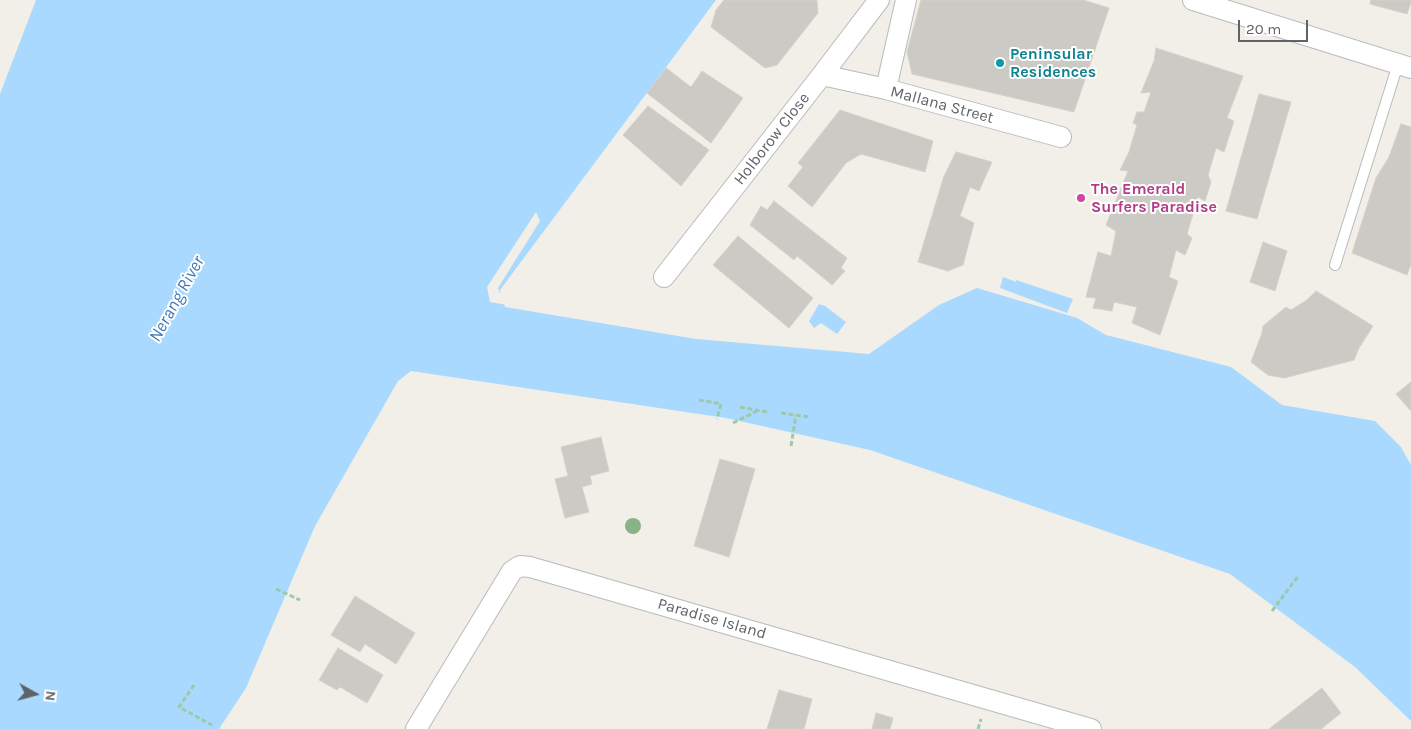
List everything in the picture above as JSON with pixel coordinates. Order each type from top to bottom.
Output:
[{"type":"street","name":"Holborow Close","points":[[664,277],[879,0]]},
{"type":"street","points":[[886,90],[906,0]]},
{"type":"street","points":[[1193,0],[1405,66]]},
{"type":"street","name":"Mallana Street","points":[[822,75],[886,90],[1061,137]]},
{"type":"street","name":"Paradise Island","points":[[416,729],[512,570],[520,566],[530,566],[1091,729]]},
{"type":"lane","points":[[1335,265],[1405,66]]},
{"type":"path","points":[[699,400],[720,404],[717,419]]},
{"type":"path","points":[[740,407],[767,412]]},
{"type":"path","points":[[733,423],[758,410]]},
{"type":"path","points":[[781,412],[810,417]]},
{"type":"path","points":[[791,446],[796,415]]},
{"type":"path","points":[[1272,611],[1299,575]]},
{"type":"path","points":[[276,590],[300,600]]},
{"type":"path","points":[[194,685],[179,707],[212,725]]},
{"type":"water","name":"Nerang River","points":[[36,0],[716,0],[500,290],[505,307],[696,339],[869,354],[939,305],[977,288],[1077,318],[1106,335],[1231,367],[1282,405],[1375,421],[1401,447],[1411,465],[1411,721],[1355,667],[1230,574],[870,450],[726,418],[411,371],[398,381],[315,526],[246,688],[219,729],[0,729],[0,94]]},
{"type":"water","points":[[1003,277],[1073,299],[1067,313],[1000,288]]},
{"type":"water","points":[[819,304],[825,306],[846,322],[837,334],[821,323],[814,328],[809,321]]},
{"type":"pier","points":[[536,212],[540,221],[498,288],[500,293],[503,294],[507,305],[490,302],[487,287]]},
{"type":"building","points":[[724,0],[816,0],[818,13],[777,65],[765,68],[711,27],[716,10]]},
{"type":"building","name":"Peninsular Residences","points":[[921,0],[1083,0],[1109,8],[1074,112],[912,74],[907,52]]},
{"type":"building","points":[[1371,0],[1411,0],[1411,2],[1407,14],[1370,4]]},
{"type":"building","points":[[1156,48],[1243,76],[1227,118],[1234,121],[1224,152],[1216,148],[1208,175],[1211,182],[1205,201],[1198,197],[1187,234],[1192,238],[1185,255],[1176,250],[1169,277],[1178,281],[1160,335],[1132,323],[1137,307],[1114,302],[1112,311],[1093,308],[1096,298],[1086,297],[1098,252],[1111,256],[1116,231],[1106,225],[1128,171],[1120,170],[1129,152],[1137,125],[1133,123],[1137,112],[1144,112],[1151,92],[1141,93],[1154,61]]},
{"type":"building","points":[[666,68],[691,87],[702,71],[743,98],[711,143],[647,93]]},
{"type":"building","points":[[1259,94],[1291,102],[1257,219],[1226,211]]},
{"type":"building","points":[[648,106],[709,150],[681,186],[623,135]]},
{"type":"building","points":[[840,110],[933,141],[925,172],[861,154],[846,163],[812,207],[788,186],[803,167],[798,163]]},
{"type":"building","points":[[1401,124],[1411,127],[1411,264],[1407,275],[1352,253],[1376,178],[1389,157]]},
{"type":"building","points":[[956,152],[992,162],[979,191],[970,187],[960,216],[974,223],[963,265],[948,271],[918,262],[944,176]]},
{"type":"building","points":[[774,201],[847,258],[841,268],[845,271],[832,285],[797,256],[794,260],[750,225],[761,206],[767,210]]},
{"type":"building","points":[[738,236],[813,298],[789,328],[713,265]]},
{"type":"building","points":[[1263,242],[1287,251],[1275,291],[1250,282]]},
{"type":"building","points":[[1316,291],[1373,326],[1354,360],[1284,378],[1268,375],[1251,362],[1263,326],[1286,307],[1291,310],[1307,300]]},
{"type":"building","points":[[1411,382],[1411,411],[1396,394]]},
{"type":"building","points":[[601,437],[609,471],[590,476],[592,484],[582,487],[589,512],[565,518],[555,479],[568,476],[561,447]]},
{"type":"building","points":[[720,459],[755,469],[729,557],[694,546]]},
{"type":"building","points":[[355,596],[415,633],[396,664],[365,644],[360,652],[331,635]]},
{"type":"building","points":[[338,648],[383,675],[367,703],[340,687],[337,690],[319,680]]},
{"type":"building","points":[[1322,688],[1341,713],[1321,729],[1269,729]]},
{"type":"building","points":[[779,690],[812,699],[804,729],[767,729]]},
{"type":"building","points":[[876,713],[893,718],[890,729],[872,729]]},
{"type":"place","name":"Peninsular Residences","points":[[1000,63]]},
{"type":"place","name":"The Emerald Surfers Paradise","points":[[1081,198]]}]
